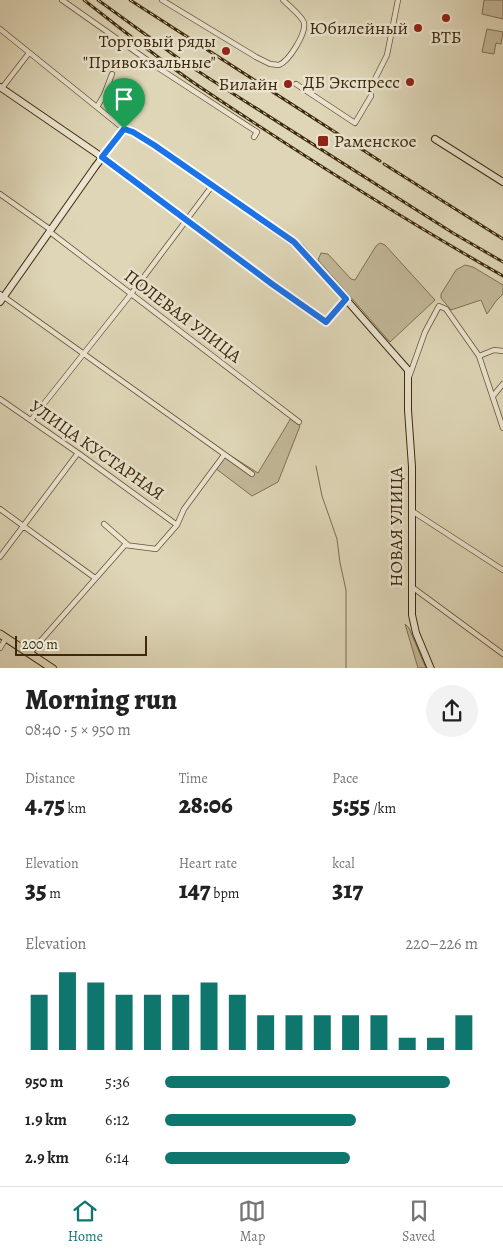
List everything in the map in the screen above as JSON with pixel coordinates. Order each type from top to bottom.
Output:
[{"type":"main road","points":[[3,636],[53,668]]},
{"type":"street","points":[[62,0],[160,69],[257,132],[254,137]]},
{"type":"street","points":[[162,0],[256,57],[270,64],[279,65],[287,60],[295,50],[304,21],[283,0]]},
{"type":"street","points":[[296,84],[355,123],[370,98],[371,87],[387,54],[398,0]]},
{"type":"street","points":[[0,29],[124,129],[133,132],[154,145],[294,242],[407,367],[408,381]]},
{"type":"street","points":[[30,53],[1,88],[102,157],[326,322],[346,299]]},
{"type":"street","points":[[97,106],[112,74]]},
{"type":"street","points":[[124,129],[1,297],[252,474]]},
{"type":"street","points":[[435,139],[503,182]]},
{"type":"street","points":[[32,420],[131,294],[212,186]]},
{"type":"street","name":"ПОЛЕВАЯ УЛИЦА","points":[[0,194],[300,422]]},
{"type":"street","points":[[408,381],[425,332],[439,306],[446,309],[479,356],[503,428]]},
{"type":"street","points":[[479,356],[497,350],[503,351]]},
{"type":"street","name":"НОВАЯ УЛИЦА","points":[[408,381],[412,467],[412,587],[414,626],[432,668]]},
{"type":"street","points":[[493,396],[503,384]]},
{"type":"street","name":"УЛИЦА КУСТАРНАЯ","points":[[0,399],[177,525]]},
{"type":"street","points":[[0,557],[78,453]]},
{"type":"street","points":[[30,653],[125,545],[156,549],[177,525],[184,509],[224,455]]},
{"type":"street","points":[[0,509],[96,578]]},
{"type":"street","points":[[412,511],[503,570]]},
{"type":"street","points":[[104,524],[128,545]]},
{"type":"street","points":[[412,587],[503,654]]},
{"type":"street","points":[[0,648],[3,636]]},
{"type":"shaded area","points":[[484,0],[503,0],[503,19],[482,14]]},
{"type":"shaded area","points":[[487,29],[503,32],[501,44],[496,43],[494,54],[482,52]]},
{"type":"shaded area","points":[[380,243],[385,245],[435,300],[390,342],[318,260],[321,253],[328,254],[351,279],[355,280],[376,246]]},
{"type":"shaded area","points":[[465,265],[473,267],[503,285],[503,294],[487,314],[481,300],[451,310],[441,298],[441,294],[456,270]]},
{"type":"shaded area","points":[[291,418],[300,426],[278,482],[252,496],[215,468],[228,454],[258,473]]},
{"type":"shaded area","points":[[405,624],[409,628],[426,668],[418,668]]},
{"type":"waterway","points":[[316,466],[322,496],[337,539],[346,590],[346,668]]},
{"type":"railway","points":[[84,0],[177,71],[245,117],[391,210],[503,276]]},
{"type":"railway","points":[[98,0],[210,79],[453,233],[503,262]]},
{"type":"railway","points":[[130,0],[380,161]]},
{"type":"railway","points":[[384,164],[503,239]]},
{"type":"place","name":"ВТБ","points":[[446,18]]},
{"type":"place","name":"Юбилейный","points":[[418,28]]},
{"type":"place","name":"Торговый ряды \"Привокзальные\"","points":[[226,51]]},
{"type":"place","name":"ДБ Экспресс","points":[[410,82]]},
{"type":"place","name":"Билайн","points":[[288,84]]},
{"type":"place","name":"Раменское","points":[[323,141]]},
{"type":"route","points":[[124,129],[133,132],[154,145],[294,242],[346,299],[326,322],[102,157],[124,129]]}]
